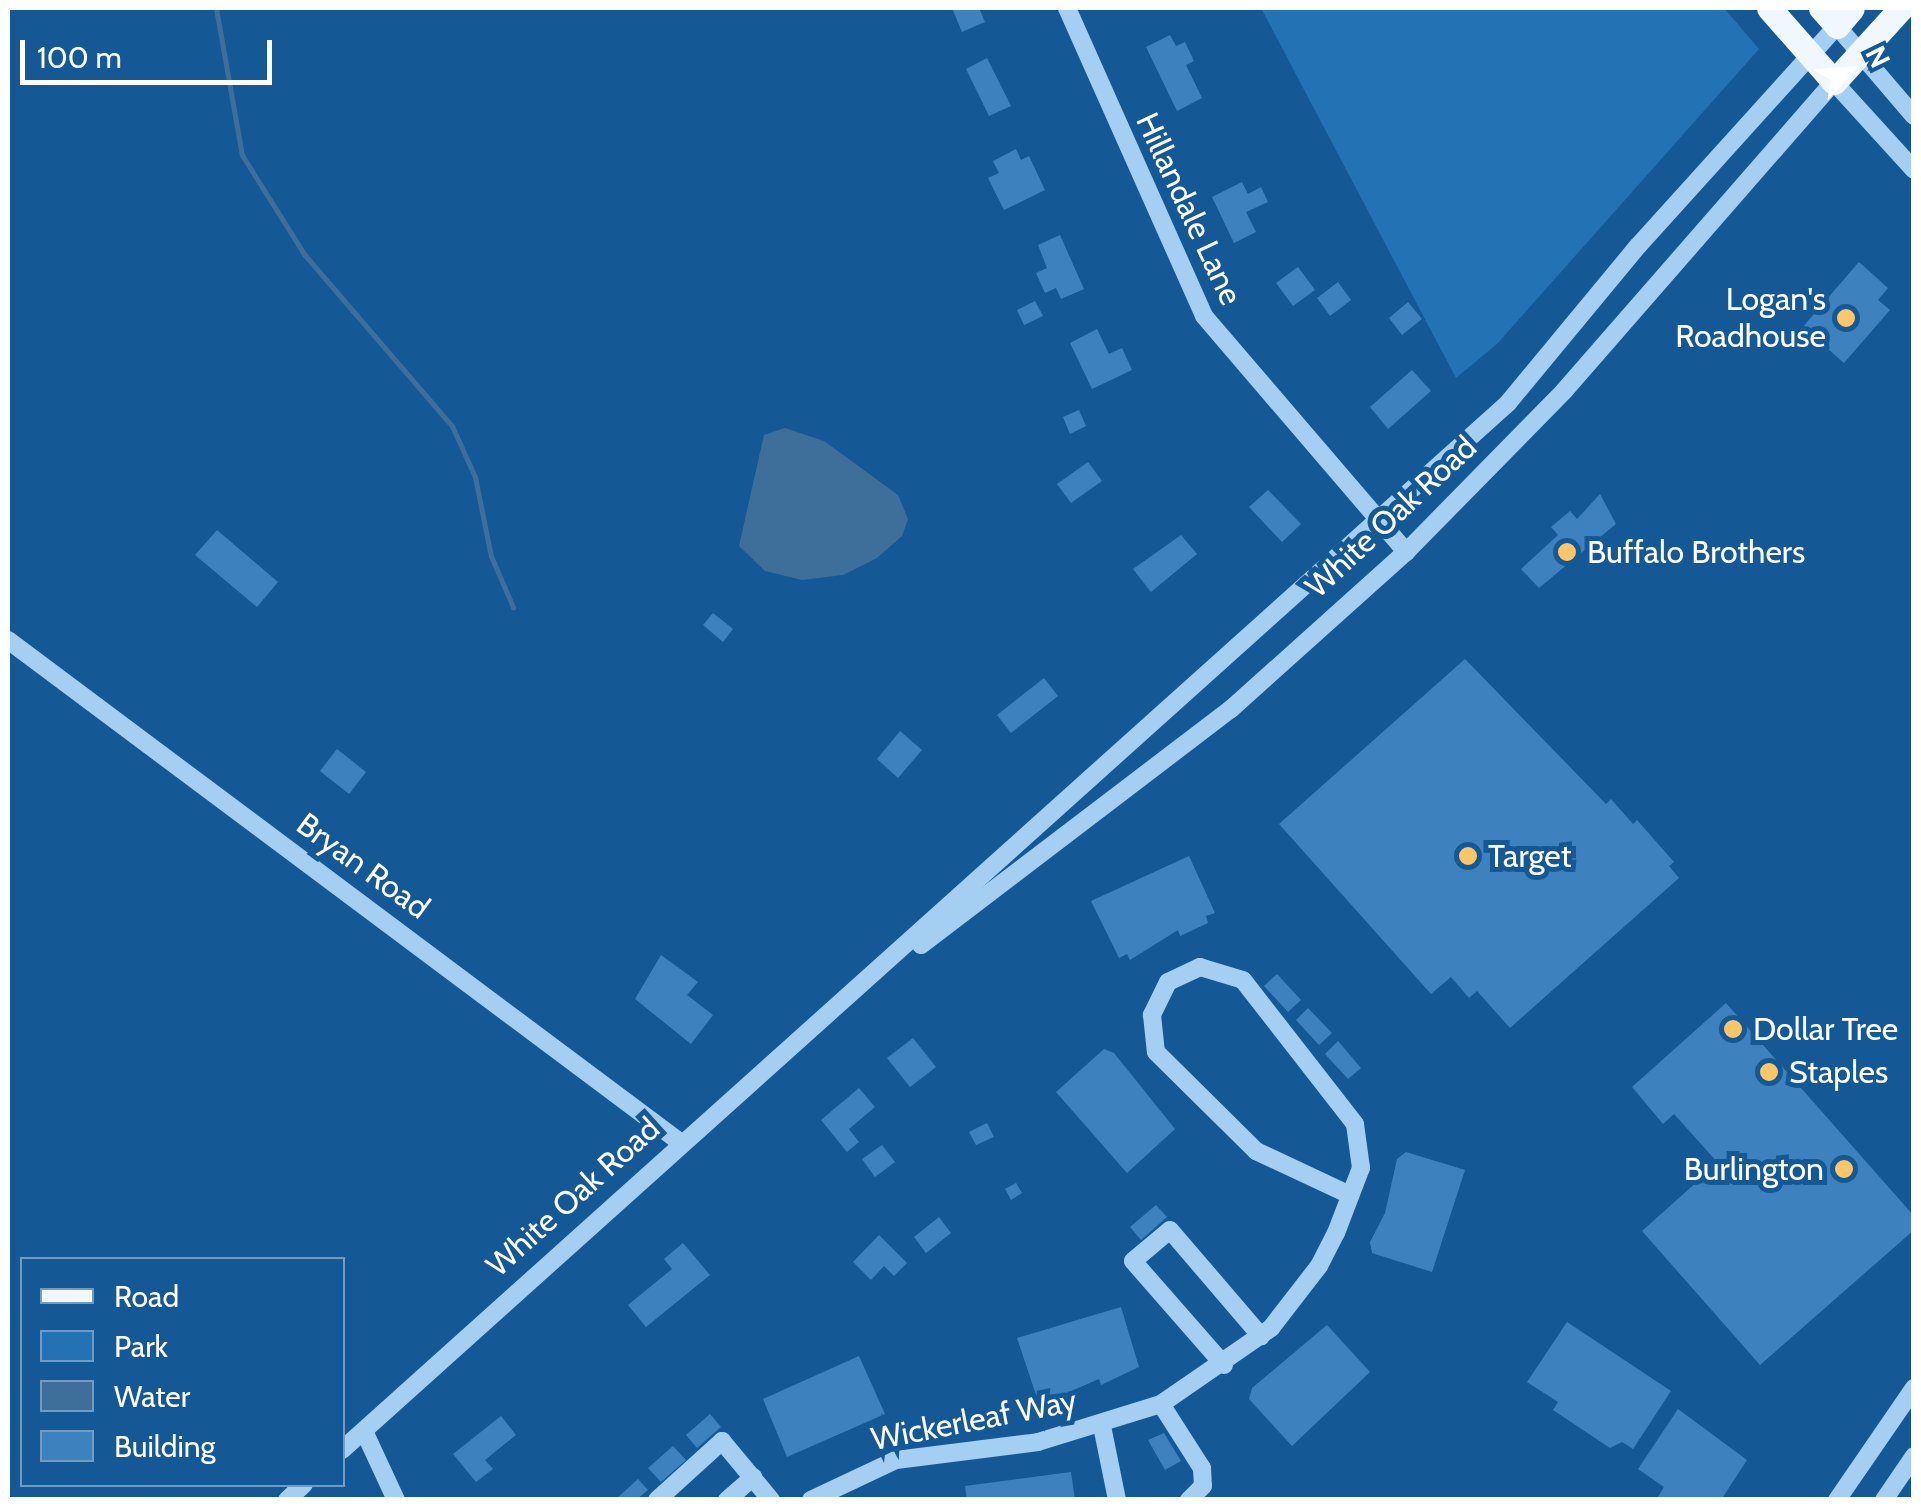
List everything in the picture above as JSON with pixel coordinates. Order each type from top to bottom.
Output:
[{"type":"main road","points":[[1770,8],[1834,82]]},
{"type":"main road","name":"White Oak Road","points":[[1834,82],[1901,8]]},
{"type":"street","name":"Hillandale Lane","points":[[1066,8],[1204,316],[1406,552]]},
{"type":"street","name":"White Oak Road","points":[[345,1447],[1508,403],[1651,231],[1810,56],[1836,14]]},
{"type":"street","points":[[1836,14],[1860,54],[1914,116]]},
{"type":"street","name":"White Oak Road","points":[[852,996],[1231,709],[1406,552],[1564,391],[1834,82]]},
{"type":"street","points":[[1834,82],[1914,170]]},
{"type":"street","name":"Bryan Road","points":[[8,640],[680,1143]]},
{"type":"street","name":"Wickerleaf Way","points":[[811,1500],[896,1460],[1009,1446],[1102,1426],[1161,1404],[1224,1366],[1261,1336],[1319,1266],[1350,1195],[1364,1155],[1355,1124],[1243,980],[1200,967],[1168,982],[1152,1015],[1156,1052],[1256,1151],[1350,1195]]},
{"type":"street","points":[[1224,1366],[1133,1261],[1170,1230],[1261,1336]]},
{"type":"street","points":[[1837,1500],[1914,1388]]},
{"type":"street","points":[[1161,1404],[1202,1468],[1203,1486],[1189,1500]]},
{"type":"street","points":[[1102,1426],[1117,1500]]},
{"type":"street","points":[[364,1431],[396,1500]]},
{"type":"street","points":[[656,1500],[722,1441],[772,1500]]},
{"type":"street","points":[[1884,1500],[1914,1456]]},
{"type":"street","points":[[727,1500],[753,1477]]},
{"type":"green space","points":[[1261,8],[1724,8],[1759,49],[1497,344],[1456,378]]},
{"type":"water","points":[[785,428],[824,441],[898,495],[908,519],[902,536],[877,558],[843,575],[802,580],[765,571],[739,546],[764,435]]},
{"type":"building","points":[[952,8],[979,8],[985,22],[962,32]]},
{"type":"building","points":[[1170,35],[1176,46],[1185,42],[1194,61],[1186,65],[1202,98],[1177,111],[1146,47]]},
{"type":"building","points":[[987,58],[1011,106],[989,116],[966,69]]},
{"type":"building","points":[[1016,149],[1021,160],[1029,156],[1045,190],[1004,210],[988,178],[999,173],[993,161]]},
{"type":"building","points":[[1242,182],[1248,194],[1261,187],[1268,202],[1246,212],[1256,232],[1234,243],[1212,197]]},
{"type":"building","points":[[1060,235],[1084,289],[1061,299],[1056,288],[1045,293],[1036,273],[1047,268],[1038,245]]},
{"type":"building","name":"Logan's Roadhouse","points":[[1859,262],[1888,288],[1878,300],[1890,310],[1844,363],[1803,327],[1819,308],[1812,302],[1819,294],[1826,300]]},
{"type":"building","points":[[1298,267],[1315,290],[1293,306],[1276,283]]},
{"type":"building","points":[[1338,282],[1351,300],[1330,316],[1317,298]]},
{"type":"building","points":[[1035,301],[1043,316],[1024,325],[1017,310]]},
{"type":"building","points":[[1408,302],[1422,319],[1402,335],[1389,318]]},
{"type":"building","points":[[1097,329],[1109,354],[1122,348],[1132,370],[1092,389],[1070,343]]},
{"type":"building","points":[[1412,370],[1431,391],[1388,429],[1370,407]]},
{"type":"building","points":[[1079,410],[1086,426],[1070,434],[1063,417]]},
{"type":"building","points":[[1088,462],[1102,481],[1071,503],[1057,484]]},
{"type":"building","points":[[1268,490],[1301,524],[1282,542],[1249,507]]},
{"type":"building","points":[[1600,494],[1616,524],[1539,588],[1521,569],[1558,535],[1551,527],[1570,511],[1577,519]]},
{"type":"building","points":[[217,530],[278,582],[257,607],[195,555]]},
{"type":"building","points":[[1181,535],[1197,554],[1151,592],[1133,569]]},
{"type":"building","points":[[713,613],[733,629],[723,642],[703,625]]},
{"type":"building","points":[[1465,659],[1606,804],[1611,799],[1633,824],[1637,820],[1674,862],[1669,866],[1679,878],[1510,1028],[1477,991],[1469,998],[1451,977],[1431,994],[1279,824]]},
{"type":"building","points":[[1044,678],[1058,696],[1011,733],[997,715]]},
{"type":"building","points":[[900,731],[922,750],[898,778],[877,759]]},
{"type":"building","points":[[337,749],[366,772],[349,794],[320,771]]},
{"type":"building","points":[[1189,856],[1215,913],[1206,916],[1208,923],[1180,936],[1178,930],[1130,960],[1127,954],[1119,958],[1091,901]]},
{"type":"building","points":[[661,955],[698,982],[687,995],[713,1015],[691,1044],[635,999]]},
{"type":"building","points":[[1277,974],[1301,1000],[1288,1012],[1264,986]]},
{"type":"building","points":[[1726,1003],[1914,1216],[1914,1230],[1760,1365],[1642,1231],[1718,1163],[1674,1114],[1663,1124],[1632,1087]]},
{"type":"building","points":[[1308,1008],[1332,1033],[1319,1045],[1296,1020]]},
{"type":"building","points":[[913,1038],[936,1067],[910,1087],[887,1058]]},
{"type":"building","points":[[1338,1041],[1361,1068],[1348,1079],[1325,1054]]},
{"type":"building","points":[[1104,1049],[1114,1053],[1175,1129],[1127,1173],[1056,1092]]},
{"type":"building","points":[[859,1088],[875,1107],[849,1129],[859,1142],[847,1152],[821,1120]]},
{"type":"building","points":[[987,1123],[994,1137],[976,1145],[969,1132]]},
{"type":"building","points":[[882,1145],[895,1162],[875,1177],[862,1159]]},
{"type":"building","points":[[1406,1152],[1465,1170],[1432,1272],[1372,1253],[1370,1242],[1385,1213],[1397,1159]]},
{"type":"building","points":[[1016,1183],[1022,1193],[1011,1200],[1005,1189]]},
{"type":"building","points":[[1156,1205],[1167,1217],[1141,1240],[1130,1227]]},
{"type":"building","points":[[939,1217],[951,1233],[926,1253],[914,1237]]},
{"type":"building","points":[[879,1235],[907,1263],[894,1276],[884,1266],[871,1280],[853,1262]]},
{"type":"building","points":[[683,1243],[710,1275],[646,1327],[628,1305],[672,1269],[664,1259]]},
{"type":"building","points":[[1121,1307],[1139,1367],[1101,1385],[1099,1379],[1048,1401],[1046,1395],[1037,1398],[1017,1338]]},
{"type":"building","points":[[1567,1322],[1671,1391],[1633,1449],[1622,1442],[1610,1448],[1553,1410],[1558,1402],[1527,1382]]},
{"type":"building","points":[[1327,1325],[1370,1372],[1292,1446],[1249,1399],[1252,1388]]},
{"type":"building","points":[[859,1356],[885,1414],[787,1457],[763,1399]]},
{"type":"building","points":[[1678,1409],[1747,1460],[1721,1500],[1656,1500],[1664,1487],[1638,1469]]},
{"type":"building","points":[[710,1414],[721,1427],[697,1448],[686,1435]]},
{"type":"building","points":[[501,1416],[516,1435],[485,1460],[493,1469],[476,1482],[453,1454]]},
{"type":"building","points":[[1164,1433],[1181,1461],[1165,1470],[1148,1440]]},
{"type":"building","points":[[673,1446],[686,1460],[661,1482],[648,1468]]},
{"type":"building","points":[[1071,1472],[1075,1500],[967,1500],[965,1486]]},
{"type":"building","points":[[638,1479],[648,1490],[636,1500],[615,1500]]},
{"type":"waterway","points":[[216,8],[242,155],[304,254],[452,426],[475,477],[491,556],[513,607]]},
{"type":"place","name":"Logan's Roadhouse","points":[[1846,318]]},
{"type":"place","name":"Buffalo Brothers","points":[[1567,552]]},
{"type":"place","name":"Target","points":[[1468,856]]},
{"type":"place","name":"Dollar Tree","points":[[1733,1029]]},
{"type":"place","name":"Staples","points":[[1769,1072]]},
{"type":"place","name":"Burlington","points":[[1844,1169]]}]
